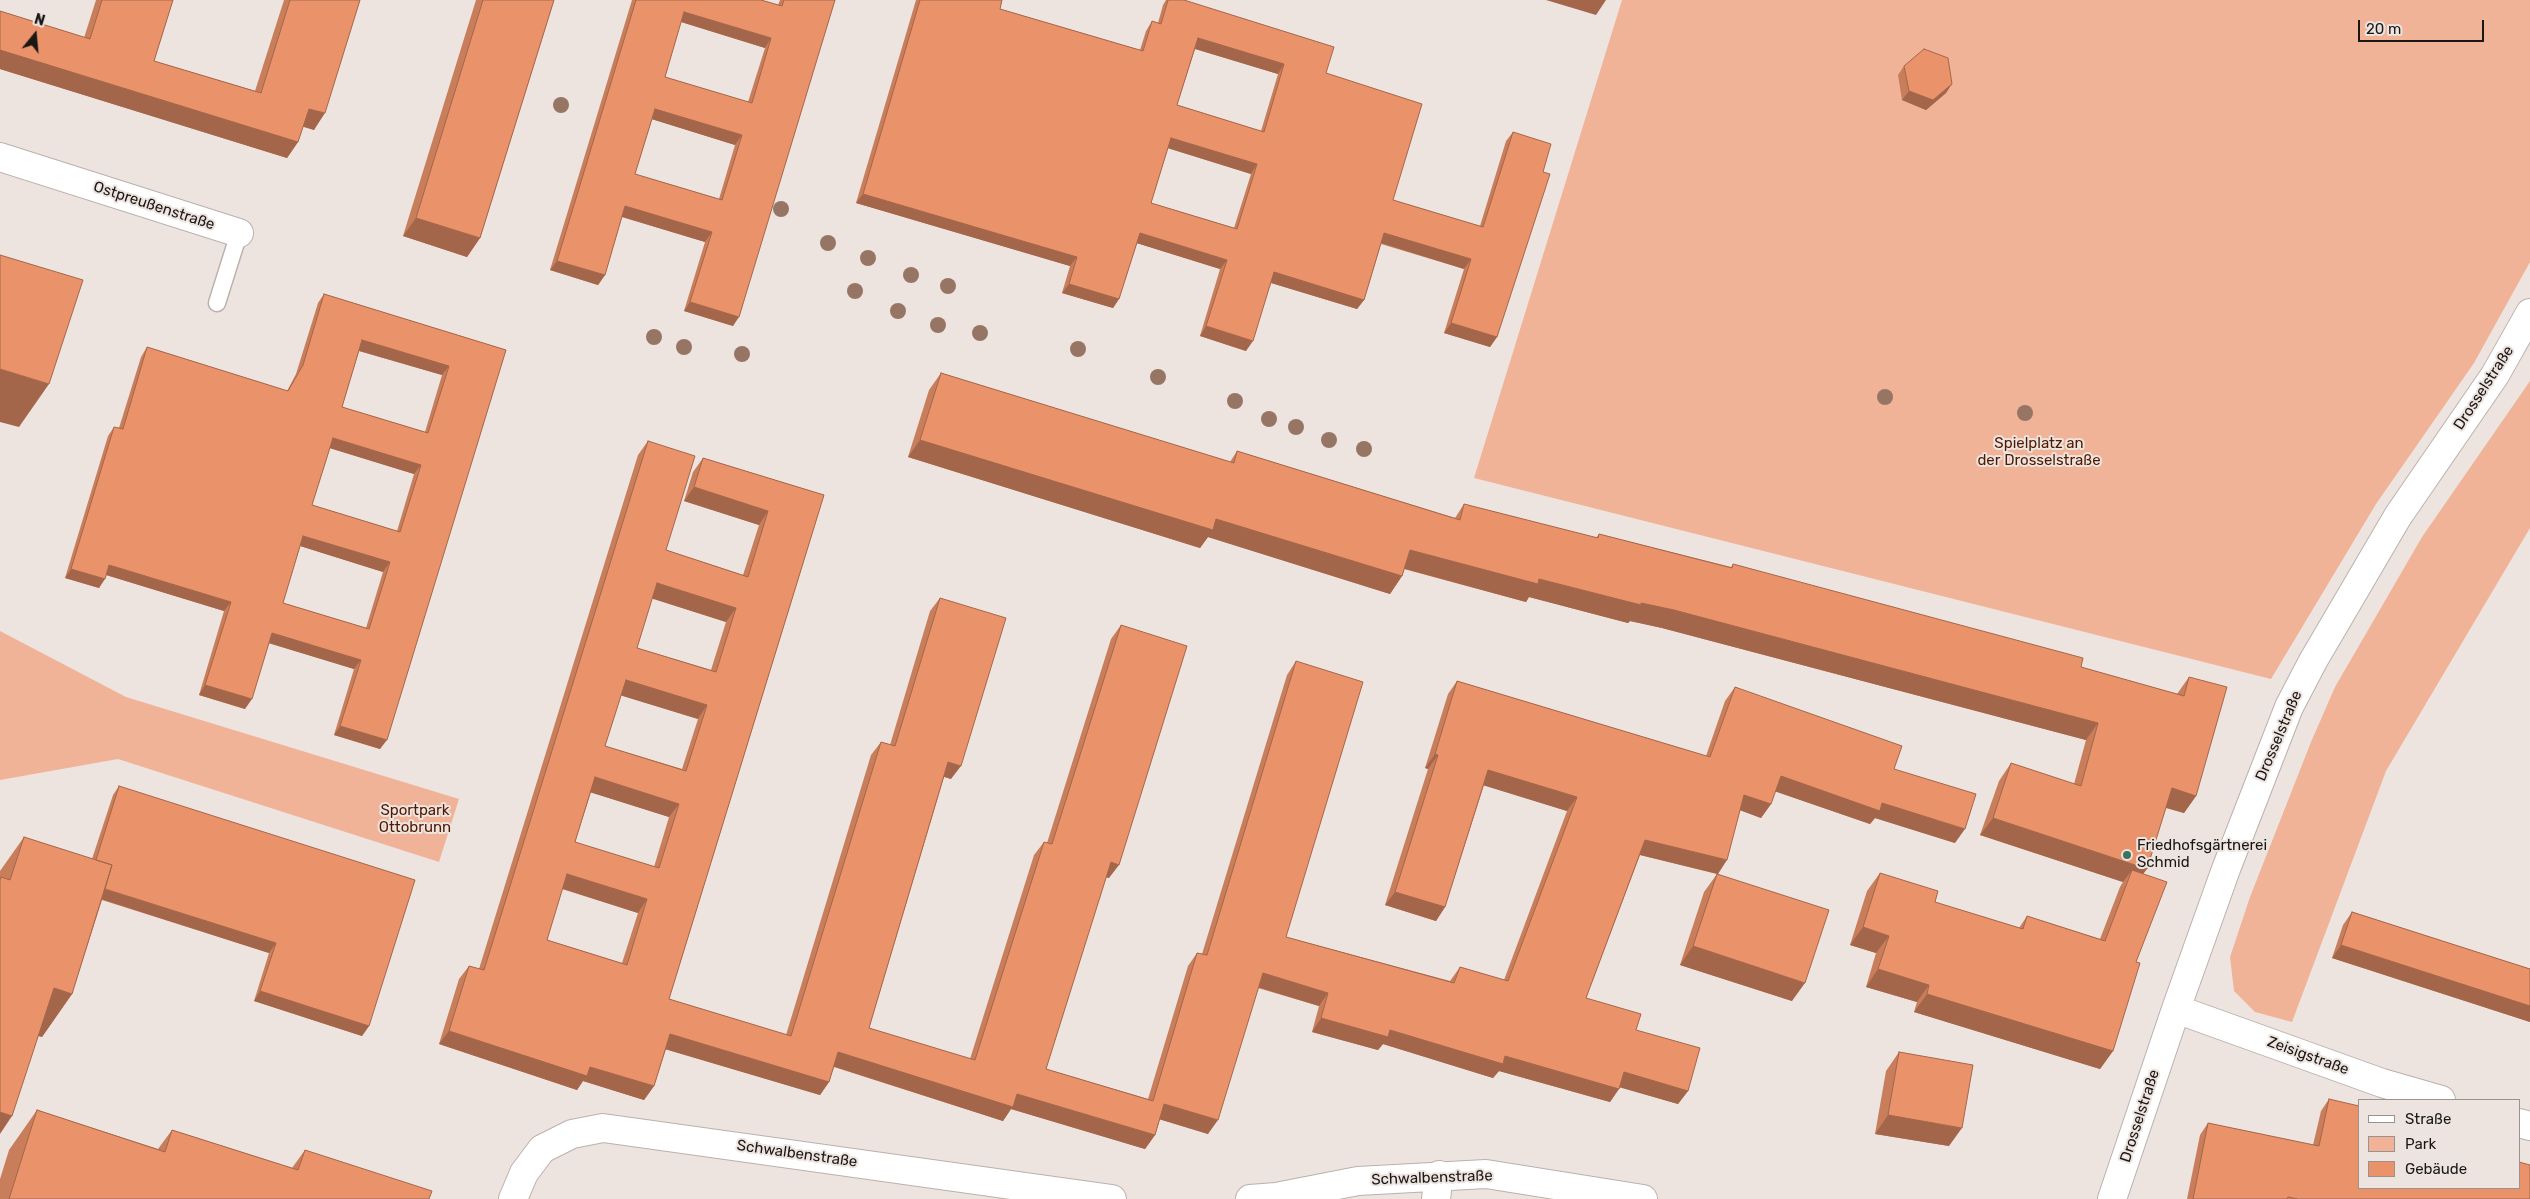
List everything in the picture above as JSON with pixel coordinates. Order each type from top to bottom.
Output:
[{"type":"street","name":"Ostpreußenstraße","points":[[0,157],[239,233]]},
{"type":"street","name":"Drosselstraße","points":[[2112,1199],[2176,1009],[2246,814],[2289,707],[2313,661],[2398,516],[2495,375],[2530,313]]},
{"type":"street","name":"Zeisigstraße","points":[[2176,1009],[2382,1083],[2437,1099]]},
{"type":"street","name":"Schwalbenstraße","points":[[513,1199],[524,1173],[542,1149],[572,1134],[604,1128],[1112,1199]]},
{"type":"street","name":"Schwalbenstraße","points":[[1250,1199],[1276,1197],[1358,1181],[1438,1187],[1486,1174],[1643,1199]]},
{"type":"lane","name":"Ostpreußenstraße","points":[[217,303],[239,233]]},
{"type":"green space","name":"Spielplatz an der Drosselstraße","points":[[1622,0],[2530,0],[2530,262],[2474,363],[2376,504],[2271,679],[1474,478]]},
{"type":"green space","points":[[2530,381],[2530,528],[2386,771],[2292,1022],[2255,1012],[2234,991],[2230,957],[2250,897],[2311,742],[2335,687],[2422,537]]},
{"type":"green space","name":"Sportpark Ottobrunn","points":[[0,631],[126,697],[459,799],[439,862],[118,759],[0,780]]},
{"type":"building","points":[[102,0],[173,0],[154,61],[261,93],[290,0],[360,0],[325,113],[309,109],[298,142],[0,50],[0,11],[90,39]]},
{"type":"building","points":[[483,0],[554,0],[480,238],[416,218]]},
{"type":"building","points":[[636,0],[761,0],[782,6],[784,0],[835,0],[739,317],[690,302],[712,232],[625,206],[605,275],[557,261]],"holes":[[[684,12],[771,38],[752,103],[665,77]],[[655,109],[742,135],[722,200],[635,174]]]},
{"type":"building","points":[[920,0],[1002,0],[1000,9],[1143,51],[1152,21],[1161,24],[1168,0],[1184,0],[1334,47],[1326,73],[1422,104],[1393,200],[1483,227],[1513,132],[1551,144],[1543,172],[1550,174],[1497,337],[1451,323],[1471,259],[1384,233],[1364,300],[1274,272],[1253,341],[1206,326],[1227,260],[1140,233],[1119,299],[1069,284],[1077,257],[863,194]],"holes":[[[1198,38],[1284,64],[1264,132],[1177,105]],[[1171,138],[1257,164],[1237,229],[1151,203]]]},
{"type":"building","points":[[1924,49],[1948,58],[1952,84],[1933,100],[1909,91],[1904,66]]},
{"type":"building","points":[[0,255],[83,280],[49,384],[0,369]]},
{"type":"building","points":[[324,294],[506,350],[387,740],[340,726],[361,660],[272,633],[252,699],[205,685],[231,602],[109,565],[105,579],[71,569],[114,427],[123,429],[147,347],[288,391],[303,365]],"holes":[[[362,340],[449,366],[428,433],[342,407]],[[333,438],[421,465],[400,532],[312,505]],[[303,536],[390,562],[369,629],[283,603]]]},
{"type":"building","points":[[941,373],[1234,463],[1237,451],[1460,520],[1464,504],[1598,538],[1599,534],[1732,568],[1733,564],[2083,658],[2081,667],[2184,696],[2189,677],[2227,687],[2196,796],[2172,788],[2147,869],[1993,818],[2011,763],[2081,786],[2098,723],[1674,610],[1641,603],[1641,605],[1539,579],[1538,584],[1410,550],[1402,576],[1216,519],[1213,530],[920,440]]},
{"type":"building","points":[[648,441],[695,456],[666,550],[748,577],[768,511],[694,487],[703,458],[824,495],[669,999],[791,1036],[881,742],[895,746],[940,598],[1006,618],[961,766],[948,762],[869,1028],[975,1060],[1044,842],[1052,844],[1121,625],[1187,646],[1119,865],[1111,862],[1046,1069],[1153,1101],[1197,953],[1207,955],[1296,661],[1363,682],[1286,937],[1454,983],[1460,967],[1508,981],[1577,797],[1488,770],[1445,907],[1395,892],[1438,755],[1435,754],[1457,681],[1710,757],[1735,687],[1902,746],[1894,769],[1976,794],[1965,829],[1882,803],[1880,811],[1781,776],[1771,804],[1744,795],[1727,860],[1645,840],[1586,998],[1641,1014],[1636,1030],[1700,1048],[1688,1091],[1624,1072],[1619,1089],[1505,1056],[1503,1064],[1390,1030],[1388,1037],[1321,1018],[1328,993],[1263,973],[1218,1120],[1164,1104],[1155,1135],[1017,1094],[1013,1107],[838,1052],[829,1082],[670,1034],[654,1086],[590,1067],[587,1076],[449,1031],[469,966],[484,970]],"holes":[[[657,583],[736,608],[716,672],[637,648]],[[626,680],[707,705],[686,771],[605,746]],[[595,777],[679,804],[659,868],[575,842]],[[567,874],[647,899],[627,965],[547,940]]]},
{"type":"building","points":[[119,786],[415,880],[369,1026],[260,991],[276,943],[105,889],[112,865],[96,860]]},
{"type":"building","points":[[24,837],[112,865],[72,994],[54,988],[12,1116],[0,1112],[0,880],[1,877],[10,880]]},
{"type":"building","points":[[2132,870],[2167,882],[2136,962],[2140,963],[2113,1051],[1927,994],[1929,985],[1878,969],[1889,936],[1863,927],[1880,873],[1938,891],[1935,902],[2023,929],[2027,916],[2105,941]]},
{"type":"building","points":[[1717,874],[1829,910],[1805,983],[1693,946]]},
{"type":"building","points":[[2352,912],[2530,969],[2530,1006],[2341,945]]},
{"type":"building","points":[[1899,1052],[1973,1065],[1962,1128],[1888,1115]]},
{"type":"building","points":[[2329,1099],[2358,1106],[2358,1189],[2520,1189],[2520,1162],[2530,1165],[2530,1199],[2298,1199],[2288,1197],[2287,1199],[2193,1199],[2208,1123],[2319,1146]]},
{"type":"building","points":[[37,1110],[165,1152],[172,1130],[298,1170],[305,1150],[432,1191],[429,1199],[9,1199]]},
{"type":"place","name":"Friedhofsgärtnerei Schmid","points":[[2127,855]]}]
